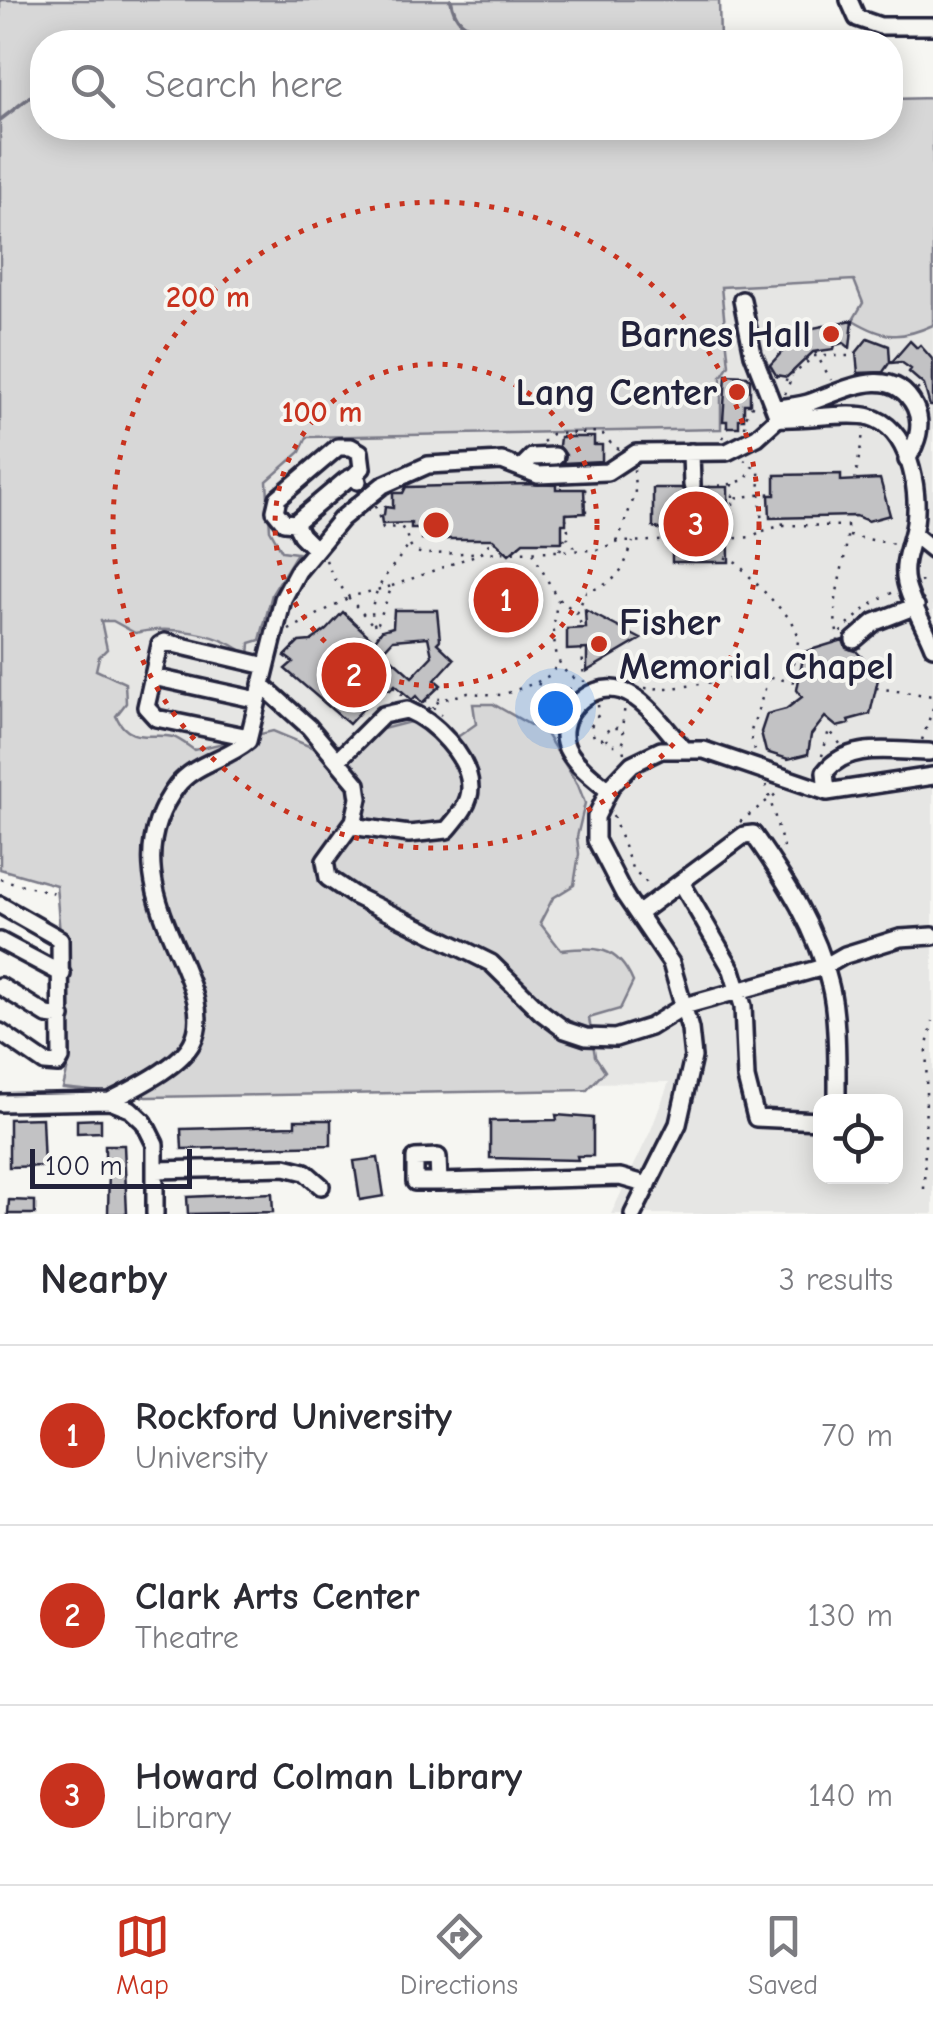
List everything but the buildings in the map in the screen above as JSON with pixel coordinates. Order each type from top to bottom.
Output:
[{"type":"street","points":[[849,0],[857,18],[880,26],[933,26]]},
{"type":"street","points":[[742,300],[752,350],[776,409],[802,420],[869,416],[884,424],[901,443],[916,498],[906,561],[908,586],[924,611],[933,647]]},
{"type":"street","points":[[110,1101],[180,1058],[192,1042],[197,1026],[195,1000],[154,891],[152,843],[178,785],[198,768],[234,753],[249,738],[283,600],[315,550],[341,519],[368,497],[384,485],[428,465],[502,460],[538,474],[607,472],[636,452],[727,452],[757,438],[776,409],[806,404],[868,382],[889,384],[903,391],[916,408],[917,442],[907,460]]},
{"type":"street","points":[[351,446],[360,452],[362,468],[354,476],[294,524],[284,522],[275,511],[278,498],[338,448],[351,446]]},
{"type":"street","points":[[691,452],[700,486]]},
{"type":"street","points":[[522,468],[532,457],[555,456]]},
{"type":"street","points":[[354,476],[368,497]]},
{"type":"street","points":[[294,524],[315,550]]},
{"type":"street","points":[[913,534],[933,550]]},
{"type":"street","points":[[846,641],[875,622],[924,611]]},
{"type":"street","points":[[249,738],[156,718],[146,707],[160,645],[165,642],[266,666]]},
{"type":"street","points":[[153,677],[260,692],[339,759],[357,784],[359,798],[351,826],[325,862],[328,878],[355,896],[491,963],[564,1030],[586,1037],[614,1038],[650,1028],[684,1006],[824,967],[846,955],[900,938],[933,936]]},
{"type":"street","points":[[608,791],[568,751],[562,732],[581,699],[598,690],[612,689],[634,697],[684,750]]},
{"type":"street","points":[[339,759],[383,715],[407,710],[442,725],[467,772],[470,790],[465,807],[447,830],[409,834],[351,826]]},
{"type":"street","points":[[652,754],[653,715]]},
{"type":"street","points":[[633,1214],[678,1124],[693,1057],[671,963],[596,840],[599,812],[608,791],[632,764],[661,750],[704,750],[826,792],[930,776],[928,744],[850,751],[825,772],[826,792]]},
{"type":"street","points":[[638,914],[744,835],[752,834],[782,875],[810,926],[831,987],[837,1094]]},
{"type":"street","points":[[682,882],[732,970],[739,991],[746,1078],[756,1118],[813,1121]]},
{"type":"street","points":[[0,905],[60,940],[61,1059],[58,1064],[46,1063],[0,1032]]},
{"type":"street","points":[[0,941],[62,974]]},
{"type":"street","points":[[0,986],[48,1015],[62,1017]]},
{"type":"street","points":[[0,1103],[110,1101],[130,1110],[144,1122],[155,1144],[155,1214]]},
{"type":"street","points":[[155,1170],[285,1167],[305,1172],[321,1186]]},
{"type":"street","points":[[439,1182],[620,1178],[648,1185]]},
{"type":"path","points":[[776,409],[792,373],[814,356],[856,356]]},
{"type":"path","points":[[774,376],[790,381]]},
{"type":"path","points":[[733,426],[745,433],[746,417],[753,404]]},
{"type":"path","points":[[538,447],[552,434],[601,432],[615,448],[636,452],[635,495],[616,543]]},
{"type":"path","points":[[738,448],[743,459],[758,470],[762,531]]},
{"type":"path","points":[[700,486],[746,480],[753,466]]},
{"type":"path","points":[[732,483],[733,526]]},
{"type":"path","points":[[733,498],[775,493]]},
{"type":"path","points":[[559,551],[566,536],[566,516],[586,513],[585,496]]},
{"type":"path","points":[[368,497],[383,528],[400,525],[413,551],[424,554],[596,550],[616,543],[751,536],[783,525],[847,526]]},
{"type":"path","points":[[846,641],[838,635],[834,600],[848,548],[847,516]]},
{"type":"path","points":[[782,518],[783,525]]},
{"type":"path","points":[[566,536],[577,550]]},
{"type":"path","points":[[848,536],[894,543]]},
{"type":"path","points":[[272,643],[348,597],[392,586],[481,553],[492,539],[506,553]]},
{"type":"path","points":[[723,539],[724,557],[736,562],[792,622],[799,637],[789,681]]},
{"type":"path","points":[[577,614],[586,592],[606,585],[620,573],[633,542]]},
{"type":"path","points":[[373,626],[373,604],[381,580],[409,546]]},
{"type":"path","points":[[315,550],[323,553],[332,576],[380,634]]},
{"type":"path","points":[[532,552],[556,596],[577,614],[582,628]]},
{"type":"path","points":[[838,635],[874,600],[933,577]]},
{"type":"path","points":[[373,626],[392,586]]},
{"type":"path","points":[[556,596],[559,660],[567,673],[586,688]]},
{"type":"path","points":[[582,650],[586,688]]},
{"type":"path","points":[[442,725],[427,698],[502,694],[552,674],[559,660]]},
{"type":"path","points":[[648,697],[638,688],[674,688],[732,678],[798,682]]},
{"type":"path","points":[[770,678],[750,734],[782,842],[784,852],[780,853]]},
{"type":"path","points":[[536,682],[555,689],[586,688]]},
{"type":"path","points":[[876,688],[933,696]]},
{"type":"path","points":[[432,707],[441,700]]},
{"type":"path","points":[[596,702],[600,711],[591,726],[592,734],[597,739],[605,738]]},
{"type":"path","points":[[622,744],[628,702]]},
{"type":"path","points":[[928,744],[933,708]]},
{"type":"path","points":[[605,738],[609,728],[622,728]]},
{"type":"path","points":[[822,763],[828,730],[842,746]]},
{"type":"path","points":[[605,738],[609,745],[622,744]]},
{"type":"path","points":[[622,744],[622,757]]},
{"type":"path","points":[[599,812],[615,818],[632,868],[661,897]]},
{"type":"path","points":[[0,879],[54,893]]},
{"type":"path","points":[[924,1189],[927,1044],[933,1021]]},
{"type":"shaded area","points":[[0,0],[719,0],[720,30],[30,30],[30,140],[903,140],[903,99],[933,98],[933,325],[893,335],[853,320],[863,303],[854,280],[721,287],[729,365],[721,377],[721,429],[307,437],[300,452],[267,481],[270,530],[282,551],[297,553],[272,594],[260,640],[250,643],[249,657],[210,636],[179,630],[135,633],[113,621],[101,621],[107,649],[99,657],[96,670],[125,683],[126,703],[116,716],[121,725],[141,736],[173,737],[194,750],[273,731],[311,747],[340,749],[375,731],[410,722],[459,736],[476,724],[473,704],[493,704],[546,734],[585,803],[577,837],[579,854],[574,885],[553,898],[540,923],[561,950],[595,949],[612,955],[633,982],[620,1009],[589,1018],[595,1056],[605,1071],[587,1090],[147,1097],[63,1088],[70,1059],[56,885],[0,869]]},
{"type":"shaded area","points":[[933,109],[933,1214],[611,1214],[669,1082],[87,1089],[82,429],[695,140],[903,140],[903,122]]},
{"type":"waterway","points":[[451,0],[458,19],[476,30]]},
{"type":"waterway","points":[[0,120],[30,97]]},
{"type":"place","name":"Barnes Hall","points":[[831,334]]},
{"type":"place","name":"Lang Center","points":[[737,392]]},
{"type":"place","name":"Howard Colman Library","points":[[696,524]]},
{"type":"place","name":"Rockford University","points":[[506,600]]},
{"type":"place","name":"Fisher Memorial Chapel","points":[[599,644]]},
{"type":"place","name":"Clark Arts Center","points":[[354,675]]}]
